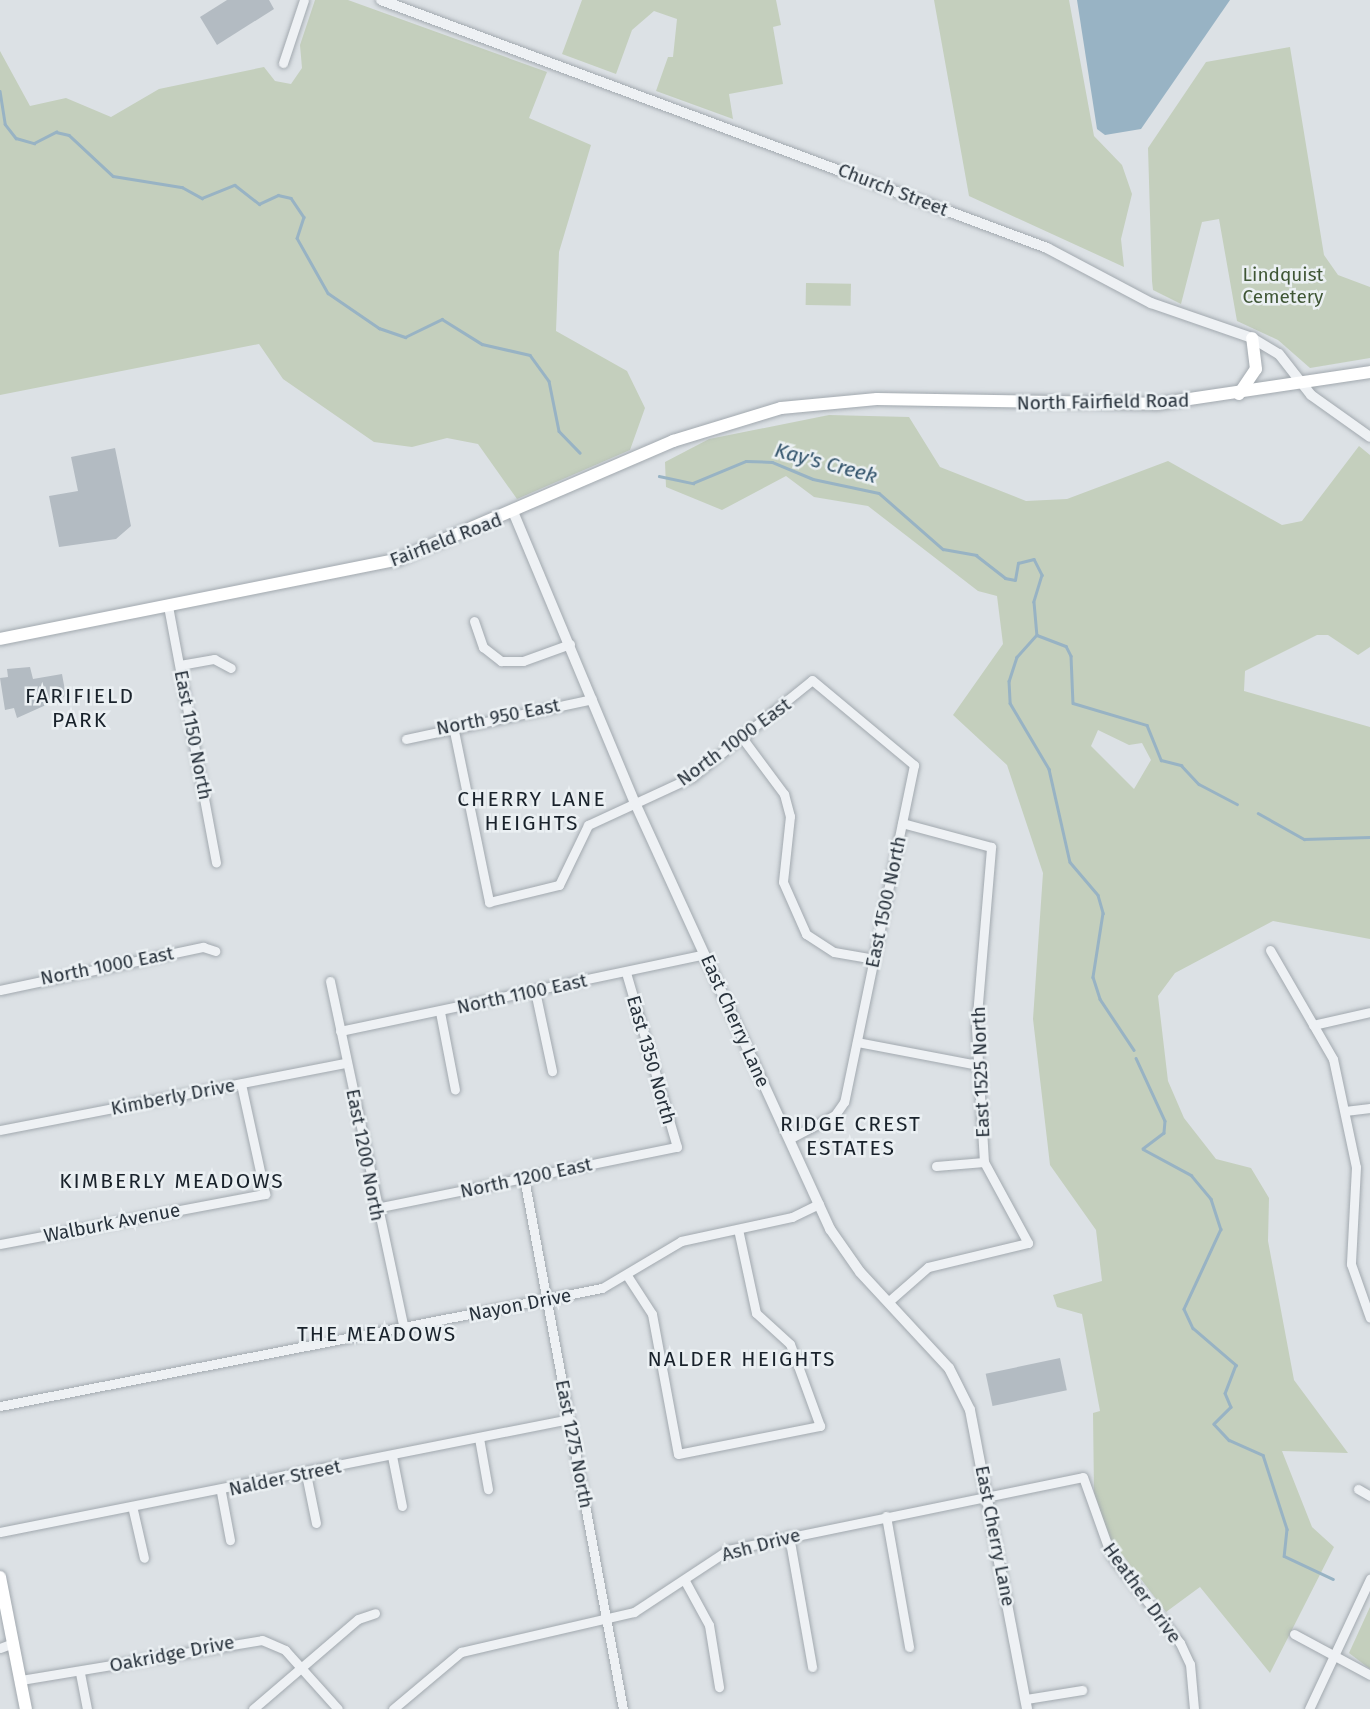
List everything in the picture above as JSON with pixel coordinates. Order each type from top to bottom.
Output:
[{"type":"main road","points":[[1239,394],[1255,371],[1252,338]]},
{"type":"main road","name":"North Fairfield Road","points":[[877,399],[1074,406],[1239,394],[1370,372]]},
{"type":"main road","name":"Fairfield Road","points":[[0,639],[397,561],[722,423],[782,408],[877,399]]},
{"type":"main road","points":[[0,1577],[26,1709]]},
{"type":"street","points":[[283,63],[304,0]]},
{"type":"street","name":"Church Street","points":[[382,0],[1023,239],[1152,303],[1252,338],[1279,354],[1303,384],[1370,437]]},
{"type":"street","name":"East Cherry Lane","points":[[513,514],[635,803],[841,1249],[961,1389],[988,1496],[1027,1704]]},
{"type":"street","name":"East 1150 North","points":[[168,607],[216,863]]},
{"type":"street","points":[[474,621],[482,648],[502,661],[523,661],[570,644]]},
{"type":"street","points":[[180,665],[214,659],[230,668]]},
{"type":"street","name":"North 1000 East","points":[[453,726],[489,902],[559,885],[589,825],[692,777],[743,739],[812,680]]},
{"type":"street","name":"East 1500 North","points":[[789,1139],[835,1115],[857,1042],[914,765],[812,680]]},
{"type":"street","name":"North 950 East","points":[[406,739],[453,726],[592,699]]},
{"type":"street","points":[[743,739],[784,794],[790,816],[783,882],[816,944],[874,959]]},
{"type":"street","name":"East 1525 North","points":[[888,1302],[928,1267],[1028,1243],[984,1162],[978,1065],[990,847],[902,823]]},
{"type":"street","name":"North 1000 East","points":[[0,990],[203,947],[215,951]]},
{"type":"street","points":[[1270,950],[1333,1059],[1345,1111],[1357,1186],[1351,1264],[1370,1318]]},
{"type":"street","name":"North 1100 East","points":[[340,1031],[626,973],[704,954]]},
{"type":"street","name":"East 1350 North","points":[[626,973],[677,1147]]},
{"type":"street","name":"East 1200 North","points":[[330,981],[376,1209],[404,1328]]},
{"type":"street","points":[[535,991],[552,1071]]},
{"type":"street","points":[[440,1012],[455,1090]]},
{"type":"street","points":[[1313,1024],[1370,1012]]},
{"type":"street","points":[[857,1042],[978,1065]]},
{"type":"street","name":"Kimberly Drive","points":[[0,1130],[346,1062]]},
{"type":"street","name":"Walburk Avenue","points":[[0,1244],[264,1194],[241,1084]]},
{"type":"street","points":[[1345,1111],[1370,1108]]},
{"type":"street","name":"North 1200 East","points":[[376,1209],[677,1147]]},
{"type":"street","points":[[936,1166],[984,1162]]},
{"type":"street","name":"East 1275 North","points":[[524,1178],[623,1709]]},
{"type":"street","name":"Nayon Drive","points":[[0,1406],[546,1300],[628,1276],[681,1241],[738,1229],[819,1204]]},
{"type":"street","points":[[628,1276],[652,1314],[678,1454],[820,1426],[790,1344],[756,1313],[738,1229]]},
{"type":"street","name":"Nalder Street","points":[[0,1532],[133,1510],[569,1419]]},
{"type":"street","points":[[479,1438],[488,1489]]},
{"type":"street","points":[[391,1456],[402,1507]]},
{"type":"street","points":[[306,1474],[316,1523]]},
{"type":"street","name":"Ash Drive","points":[[393,1709],[461,1652],[607,1620],[658,1601],[728,1550],[1083,1477]]},
{"type":"street","name":"Heather Drive","points":[[1083,1477],[1111,1555],[1180,1643],[1190,1664],[1197,1709]]},
{"type":"street","points":[[1358,1489],[1370,1496]]},
{"type":"street","points":[[220,1492],[230,1540]]},
{"type":"street","points":[[133,1510],[144,1558]]},
{"type":"street","points":[[886,1516],[909,1647]]},
{"type":"street","points":[[789,1536],[812,1667]]},
{"type":"street","points":[[1309,1709],[1370,1579]]},
{"type":"street","points":[[685,1581],[709,1625],[719,1687]]},
{"type":"street","points":[[253,1709],[358,1619],[375,1613]]},
{"type":"street","points":[[1294,1634],[1370,1675]]},
{"type":"street","name":"Oakridge Drive","points":[[21,1679],[80,1672],[248,1640],[285,1650],[338,1709]]},
{"type":"street","points":[[0,1648],[13,1643]]},
{"type":"street","points":[[80,1672],[87,1709]]},
{"type":"street","points":[[1027,1704],[1082,1690]]},
{"type":"green space","points":[[315,0],[348,0],[547,72],[529,118],[591,145],[559,252],[556,331],[627,371],[645,408],[630,450],[517,499],[478,444],[447,438],[412,447],[374,442],[283,379],[259,344],[0,395],[0,51],[30,106],[66,98],[111,117],[159,89],[264,67],[275,81],[291,84],[302,68],[300,45]]},
{"type":"green space","points":[[582,0],[776,0],[781,25],[773,27],[783,84],[729,94],[733,119],[656,91],[668,57],[673,57],[677,19],[654,11],[632,30],[616,74],[562,54]]},
{"type":"green space","points":[[934,0],[1069,0],[1094,136],[1122,165],[1132,194],[1121,239],[1124,267],[969,196]]},
{"type":"green space","name":"Lindquist Cemetery","points":[[1290,47],[1324,255],[1338,275],[1370,287],[1370,358],[1310,368],[1278,340],[1237,321],[1219,219],[1202,222],[1181,304],[1153,290],[1152,281],[1148,148],[1206,62]]},
{"type":"green space","points":[[806,283],[851,284],[851,306],[806,305]]},
{"type":"green space","points":[[829,415],[909,417],[940,467],[1026,501],[1067,499],[1168,461],[1282,525],[1302,521],[1359,446],[1370,455],[1370,647],[1358,655],[1328,635],[1317,635],[1245,671],[1244,691],[1370,727],[1370,939],[1273,921],[1175,973],[1158,996],[1168,1081],[1184,1118],[1216,1159],[1251,1168],[1269,1198],[1268,1241],[1294,1380],[1348,1453],[1282,1451],[1312,1527],[1334,1547],[1270,1673],[1200,1587],[1166,1612],[1109,1537],[1094,1493],[1093,1413],[1100,1411],[1082,1314],[1057,1307],[1053,1295],[1102,1281],[1096,1230],[1050,1165],[1033,1019],[1043,873],[1007,765],[953,715],[1003,644],[997,596],[978,591],[868,506],[814,497],[786,476],[722,510],[666,487],[665,462],[709,439]],"holes":[[[1098,730],[1129,745],[1142,743],[1151,760],[1134,789],[1091,746]]]},
{"type":"green space","points":[[1370,1607],[1370,1669],[1349,1653]]},
{"type":"water","points":[[1077,0],[1230,0],[1141,129],[1105,135],[1097,129]]},
{"type":"building","points":[[227,0],[269,0],[274,9],[217,45],[200,17]]},
{"type":"building","points":[[115,448],[131,526],[116,539],[59,547],[49,496],[78,491],[71,457]]},
{"type":"building","points":[[30,667],[33,679],[62,674],[66,696],[17,718],[14,708],[5,710],[0,678],[8,677],[7,669]]},
{"type":"building","points":[[1060,1358],[1067,1390],[993,1406],[986,1374]]},
{"type":"waterway","name":"Kay's Creek","points":[[0,91],[5,124],[16,138],[34,143],[56,132],[69,135],[113,176],[182,187],[202,198],[235,185],[259,204],[278,195],[291,198],[304,217],[297,238],[328,293],[379,328],[405,337],[442,319],[482,344],[530,355],[549,381],[559,431],[580,453]]},
{"type":"waterway","name":"Kay's Creek","points":[[659,476],[693,483],[746,461],[772,462],[813,479],[879,493],[943,549],[976,555],[1005,578],[1015,580],[1018,563],[1034,559],[1042,575],[1034,602],[1037,635]]},
{"type":"waterway","points":[[1037,635],[1017,657],[1009,681],[1010,703],[1049,769],[1070,862],[1098,895],[1103,913],[1093,977],[1100,999],[1134,1050]]},
{"type":"waterway","points":[[1037,635],[1066,646],[1071,656],[1073,703],[1147,725],[1161,760],[1181,765],[1199,784],[1237,804]]},
{"type":"waterway","points":[[1258,813],[1304,839],[1370,837]]},
{"type":"waterway","points":[[1136,1058],[1165,1121],[1164,1133],[1143,1149],[1191,1175],[1211,1199],[1221,1229],[1184,1309],[1193,1328],[1236,1365],[1225,1393],[1231,1407],[1214,1424],[1229,1440],[1263,1455],[1287,1529],[1284,1556],[1333,1579]]},
{"type":"district","name":"FARIFIELD PARK","points":[[80,708]]},
{"type":"district","name":"CHERRY LANE HEIGHTS","points":[[532,811]]},
{"type":"district","name":"RIDGE CREST ESTATES","points":[[851,1136]]},
{"type":"district","name":"KIMBERLY MEADOWS","points":[[172,1181]]},
{"type":"district","name":"THE MEADOWS","points":[[377,1334]]},
{"type":"district","name":"NALDER HEIGHTS","points":[[742,1359]]}]
